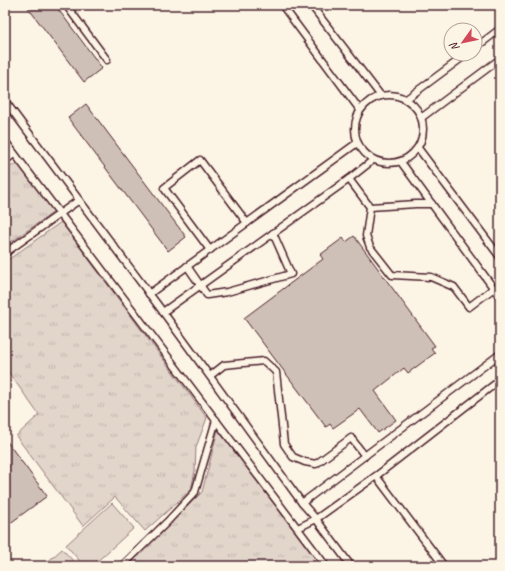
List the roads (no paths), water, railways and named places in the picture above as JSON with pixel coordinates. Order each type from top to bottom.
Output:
[{"type":"lane","points":[[66,5],[107,60]]},
{"type":"lane","points":[[282,5],[360,110]]},
{"type":"lane","points":[[311,5],[381,96]]},
{"type":"lane","points":[[483,42],[500,29]]},
{"type":"lane","points":[[421,118],[500,59]]},
{"type":"lane","points":[[406,100],[456,62]]},
{"type":"lane","points":[[389,95],[401,97],[411,103],[418,112],[423,123],[422,140],[418,148],[412,156],[402,162],[384,164],[373,160],[364,153],[357,143],[354,133],[355,121],[360,110],[370,100],[381,96],[389,95]]},
{"type":"lane","points":[[5,101],[163,312],[302,504],[316,519],[351,566]]},
{"type":"lane","points":[[5,141],[326,566]]},
{"type":"lane","points":[[149,294],[357,143]]},
{"type":"lane","points":[[418,148],[500,257]]},
{"type":"lane","points":[[5,161],[14,154]]},
{"type":"lane","points":[[210,250],[164,188],[200,160],[248,223]]},
{"type":"lane","points":[[163,312],[349,179],[373,160]]},
{"type":"lane","points":[[402,162],[500,297]]},
{"type":"lane","points":[[349,179],[370,207],[366,236],[370,247],[392,275],[431,277],[454,287],[469,306],[494,288]]},
{"type":"lane","points":[[5,254],[79,200]]},
{"type":"lane","points":[[370,207],[432,204]]},
{"type":"lane","points":[[187,266],[206,295],[227,292],[291,274],[273,233]]},
{"type":"lane","points":[[302,504],[500,354]]},
{"type":"lane","points":[[210,376],[224,365],[264,361],[276,372],[284,444],[293,457],[305,462],[316,464],[351,438],[365,456]]},
{"type":"lane","points":[[298,528],[316,519],[376,476],[500,380]]},
{"type":"lane","points":[[122,566],[195,492],[216,420]]},
{"type":"lane","points":[[376,476],[444,566]]}]
